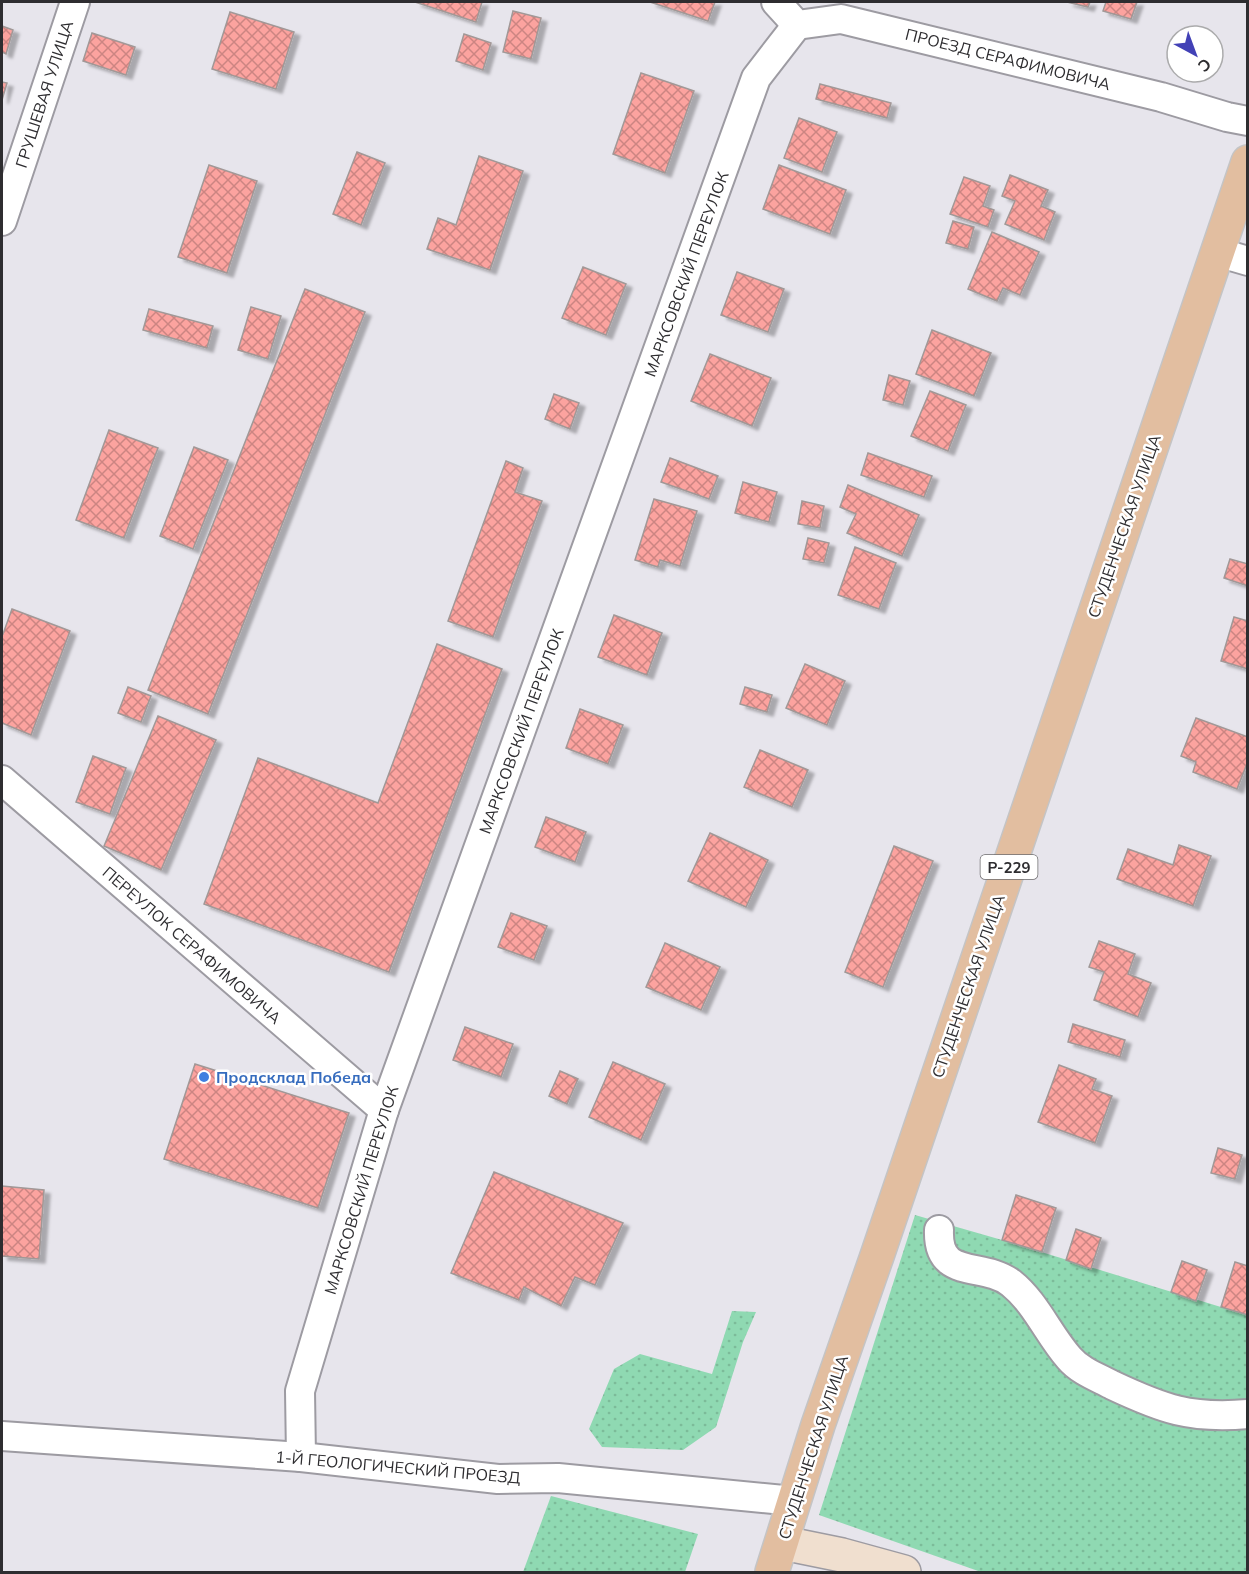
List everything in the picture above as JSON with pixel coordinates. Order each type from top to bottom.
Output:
[{"type":"main road","name":"СТУДЕНЧЕСКАЯ УЛИЦА","points":[[778,1558],[818,1425],[1232,257],[1248,162]]},
{"type":"street","name":"ГРУШЕВАЯ УЛИЦА","points":[[2,221],[75,2]]},
{"type":"street","points":[[776,2],[797,25]]},
{"type":"street","name":"ПРОЕЗД СЕРАФИМОВИЧА","points":[[797,25],[841,19],[1161,97],[1248,121]]},
{"type":"street","name":"МАРКСОВСКИЙ ПЕРЕУЛОК","points":[[301,1457],[300,1391],[384,1110],[756,78],[797,25]]},
{"type":"street","name":"ПЕРЕУЛОК СЕРАФИМОВИЧА","points":[[2,780],[384,1110]]},
{"type":"street","points":[[939,1230],[939,1242],[947,1259],[956,1266],[986,1271],[1005,1279],[1023,1292],[1056,1342],[1071,1360],[1089,1374],[1158,1406],[1184,1413],[1211,1417],[1248,1414]]},
{"type":"street","name":"1-Й ГЕОЛОГИЧЕСКИЙ ПРОЕЗД","points":[[2,1436],[301,1457],[498,1479],[558,1478],[794,1501]]},
{"type":"street","points":[[778,1558],[842,1555],[904,1572]]},
{"type":"green space","points":[[915,1215],[1247,1315],[1247,1572],[981,1572],[819,1515]]},
{"type":"green space","points":[[732,1311],[756,1312],[743,1342],[716,1427],[683,1450],[602,1447],[589,1429],[614,1369],[640,1354],[712,1374]]},
{"type":"green space","points":[[551,1496],[698,1534],[685,1572],[523,1572]]},
{"type":"building","points":[[415,2],[482,2],[476,22]]},
{"type":"building","points":[[650,2],[715,2],[708,21]]},
{"type":"building","points":[[1067,2],[1090,2],[1088,7]]},
{"type":"building","points":[[1106,2],[1137,2],[1131,19],[1103,11]]},
{"type":"building","points":[[513,11],[541,18],[531,59],[503,52]]},
{"type":"building","points":[[230,12],[294,32],[276,89],[212,69]]},
{"type":"building","points":[[2,26],[13,30],[6,54],[2,52]]},
{"type":"building","points":[[92,33],[135,47],[126,75],[83,61]]},
{"type":"building","points":[[464,34],[491,43],[483,70],[456,61]]},
{"type":"building","points":[[641,73],[694,91],[665,173],[613,154]]},
{"type":"building","points":[[2,82],[7,83],[2,100]]},
{"type":"building","points":[[820,84],[891,103],[887,118],[816,99]]},
{"type":"building","points":[[799,118],[837,132],[822,172],[784,158]]},
{"type":"building","points":[[357,152],[385,163],[361,225],[333,214]]},
{"type":"building","points":[[479,156],[523,171],[490,270],[427,249],[438,218],[456,225]]},
{"type":"building","points":[[209,165],[257,181],[227,273],[178,257]]},
{"type":"building","points":[[779,165],[846,190],[830,234],[763,209]]},
{"type":"building","points":[[1010,175],[1048,190],[1041,206],[1055,212],[1044,240],[1005,224],[1015,201],[1002,196]]},
{"type":"building","points":[[964,177],[990,186],[983,206],[994,210],[988,227],[950,214]]},
{"type":"building","points":[[953,221],[974,227],[968,249],[946,243]]},
{"type":"building","points":[[992,232],[1039,252],[1020,295],[1003,288],[997,301],[968,289]]},
{"type":"building","points":[[583,267],[626,284],[606,335],[562,318]]},
{"type":"building","points":[[737,272],[784,289],[768,332],[721,315]]},
{"type":"building","points":[[305,289],[365,312],[208,714],[148,690]]},
{"type":"building","points":[[251,307],[281,316],[268,359],[238,350]]},
{"type":"building","points":[[149,309],[213,326],[207,348],[143,330]]},
{"type":"building","points":[[932,330],[991,353],[974,396],[916,374]]},
{"type":"building","points":[[710,354],[771,378],[752,426],[691,401]]},
{"type":"building","points":[[889,375],[910,381],[903,405],[883,400]]},
{"type":"building","points":[[930,391],[966,405],[948,451],[911,436]]},
{"type":"building","points":[[554,394],[579,403],[570,429],[545,419]]},
{"type":"building","points":[[109,430],[158,448],[124,538],[76,520]]},
{"type":"building","points":[[194,447],[228,460],[193,549],[160,536]]},
{"type":"building","points":[[868,453],[932,476],[924,497],[861,475]]},
{"type":"building","points":[[670,458],[718,476],[709,499],[661,482]]},
{"type":"building","points":[[506,461],[523,468],[515,492],[542,501],[493,637],[448,621]]},
{"type":"building","points":[[743,482],[777,492],[769,522],[735,513]]},
{"type":"building","points":[[848,485],[919,515],[902,556],[847,533],[856,514],[840,507]]},
{"type":"building","points":[[654,499],[697,511],[680,566],[660,560],[658,567],[635,560]]},
{"type":"building","points":[[802,501],[824,506],[820,528],[798,524]]},
{"type":"building","points":[[808,538],[829,543],[824,563],[803,559]]},
{"type":"building","points":[[855,547],[896,563],[879,609],[838,595]]},
{"type":"building","points":[[1230,559],[1248,564],[1248,586],[1224,578]]},
{"type":"building","points":[[12,609],[70,631],[31,735],[2,723],[2,633]]},
{"type":"building","points":[[614,615],[662,633],[647,675],[598,657]]},
{"type":"building","points":[[1234,617],[1248,621],[1248,669],[1221,661]]},
{"type":"building","points":[[437,644],[502,669],[389,972],[204,904],[258,758],[378,803]]},
{"type":"building","points":[[805,664],[845,681],[827,725],[786,708]]},
{"type":"building","points":[[128,687],[151,696],[141,722],[118,713]]},
{"type":"building","points":[[745,687],[772,695],[767,712],[740,704]]},
{"type":"building","points":[[580,709],[623,725],[608,764],[566,748]]},
{"type":"building","points":[[158,716],[216,740],[161,870],[104,846]]},
{"type":"building","points":[[1196,718],[1248,737],[1248,761],[1237,789],[1193,772],[1196,762],[1181,756]]},
{"type":"building","points":[[760,750],[808,770],[792,807],[744,787]]},
{"type":"building","points":[[93,756],[126,768],[110,814],[76,802]]},
{"type":"building","points":[[546,817],[586,832],[575,862],[535,847]]},
{"type":"building","points":[[710,833],[768,860],[746,907],[688,881]]},
{"type":"building","points":[[1179,845],[1211,856],[1193,906],[1117,879],[1128,849],[1173,865]]},
{"type":"building","points":[[894,846],[933,861],[883,987],[845,972]]},
{"type":"building","points":[[511,913],[547,926],[534,960],[498,947]]},
{"type":"building","points":[[1099,941],[1135,954],[1128,974],[1151,983],[1138,1017],[1094,1000],[1104,972],[1089,967]]},
{"type":"building","points":[[665,943],[720,967],[701,1010],[646,987]]},
{"type":"building","points":[[1073,1024],[1125,1040],[1120,1057],[1068,1042]]},
{"type":"building","points":[[465,1027],[513,1044],[501,1077],[453,1060]]},
{"type":"building","points":[[613,1062],[665,1084],[641,1140],[589,1117]]},
{"type":"building","points":[[195,1064],[349,1113],[318,1208],[164,1159]]},
{"type":"building","points":[[1059,1065],[1096,1079],[1092,1089],[1112,1096],[1095,1143],[1038,1122]]},
{"type":"building","points":[[560,1071],[578,1079],[567,1104],[549,1096]]},
{"type":"building","points":[[1218,1148],[1242,1155],[1235,1179],[1211,1173]]},
{"type":"building","points":[[494,1172],[623,1223],[595,1285],[575,1277],[561,1306],[524,1287],[519,1300],[451,1273]]},
{"type":"building","points":[[2,1186],[44,1190],[39,1259],[2,1256]]},
{"type":"building","points":[[1016,1195],[1056,1208],[1042,1252],[1002,1240]]},
{"type":"building","points":[[1076,1229],[1101,1238],[1091,1269],[1066,1260]]},
{"type":"building","points":[[1182,1261],[1207,1270],[1196,1301],[1171,1292]]},
{"type":"building","points":[[1235,1262],[1248,1266],[1248,1315],[1221,1307]]},
{"type":"place","name":"Продсклад Победа","points":[[204,1077]]}]
